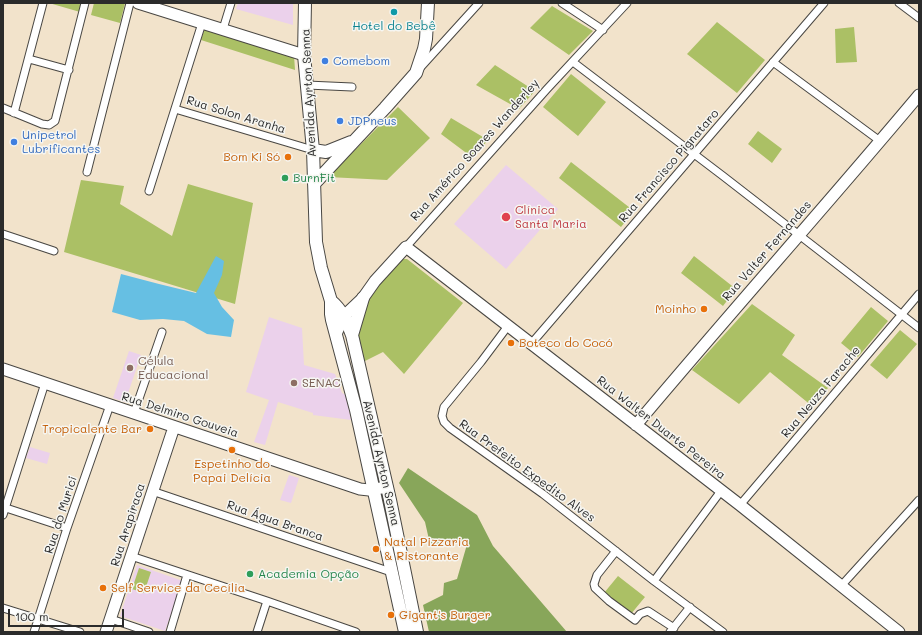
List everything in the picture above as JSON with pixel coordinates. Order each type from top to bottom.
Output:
[{"type":"main road","points":[[138,3],[166,7],[202,22],[304,55]]},
{"type":"main road","name":"Avenida Ayrton Senna","points":[[305,3],[304,55],[313,150],[317,249],[331,304],[332,320],[356,410],[405,632]]},
{"type":"main road","points":[[314,184],[416,73],[426,39],[428,3]]},
{"type":"main road","name":"Rua Valter Fernandes","points":[[636,425],[919,94]]},
{"type":"main road","points":[[313,150],[326,152],[354,141]]},
{"type":"main road","name":"Rua Américo Soares Wanderley","points":[[336,334],[344,316],[363,298],[375,281],[406,247]]},
{"type":"main road","name":"Rua Walter Duarte Pereira","points":[[406,247],[740,505],[840,586],[900,632]]},
{"type":"main road","points":[[352,335],[363,298]]},
{"type":"main road","name":"Avenida Ayrton Senna","points":[[331,304],[337,306],[344,316],[352,335],[387,487],[417,632]]},
{"type":"main road","name":"Rua Delmiro Gouveia","points":[[3,369],[348,484],[362,483],[387,487]]},
{"type":"main road","name":"Rua Arapiraca","points":[[106,632],[174,427]]},
{"type":"street","points":[[14,112],[43,3]]},
{"type":"street","points":[[3,108],[42,124],[49,125],[55,121],[85,3]]},
{"type":"street","points":[[87,172],[130,3]]},
{"type":"street","points":[[223,29],[231,3]]},
{"type":"street","points":[[416,73],[479,3]]},
{"type":"street","points":[[562,3],[603,30]]},
{"type":"street","name":"Rua Américo Soares Wanderley","points":[[406,247],[547,89],[627,3]]},
{"type":"street","name":"Rua Francisco Pignataro","points":[[531,344],[824,3]]},
{"type":"street","points":[[899,3],[919,18]]},
{"type":"street","points":[[149,191],[202,22]]},
{"type":"street","points":[[426,39],[432,44],[442,44]]},
{"type":"street","points":[[29,59],[69,70]]},
{"type":"street","points":[[572,62],[919,328]]},
{"type":"street","points":[[773,62],[880,141]]},
{"type":"street","points":[[307,85],[352,86]]},
{"type":"street","name":"Rua Solon Aranha","points":[[175,109],[313,150]]},
{"type":"street","points":[[3,234],[54,251]]},
{"type":"street","name":"Rua Neuza Farache","points":[[740,505],[919,294]]},
{"type":"street","name":"Rua Prefeito Expedito Alves","points":[[508,326],[444,407],[442,413],[443,420],[450,428],[531,485],[722,632]]},
{"type":"street","points":[[134,413],[162,332]]},
{"type":"street","points":[[3,515],[4,507],[44,383]]},
{"type":"street","name":"Rua do Murici","points":[[34,632],[67,528],[110,405]]},
{"type":"street","name":"Rua Água Branca","points":[[152,491],[391,572]]},
{"type":"street","points":[[654,581],[721,491]]},
{"type":"street","points":[[840,586],[919,500]]},
{"type":"street","points":[[4,507],[67,528]]},
{"type":"street","points":[[616,551],[594,581],[596,588],[609,600],[635,620],[640,614],[648,611],[672,630],[690,608]]},
{"type":"street","points":[[131,556],[356,632]]},
{"type":"street","points":[[170,632],[187,575]]},
{"type":"street","points":[[257,632],[267,601]]},
{"type":"street","points":[[3,608],[80,632]]},
{"type":"street","points":[[110,619],[148,632]]},
{"type":"shaded area","points":[[238,3],[293,3],[293,25],[236,9]]},
{"type":"shaded area","name":"Clínica Santa Maria","points":[[506,165],[558,209],[506,269],[454,224]]},
{"type":"shaded area","name":"SENAC","points":[[269,317],[302,328],[304,365],[335,374],[342,393],[346,395],[351,420],[313,415],[313,413],[278,402],[265,445],[254,442],[269,400],[246,392]]},
{"type":"shaded area","name":"Célula Educacional","points":[[129,351],[141,355],[125,402],[113,398]]},
{"type":"shaded area","points":[[30,447],[50,453],[47,464],[26,458]]},
{"type":"shaded area","points":[[289,475],[299,478],[291,503],[280,500]]},
{"type":"shaded area","points":[[137,565],[183,581],[165,631],[120,616]]},
{"type":"green space","points":[[49,3],[82,3],[80,12]]},
{"type":"green space","points":[[94,3],[125,3],[120,23],[91,15]]},
{"type":"green space","points":[[552,6],[593,31],[569,55],[530,28]]},
{"type":"green space","points":[[717,22],[765,60],[737,93],[687,54]]},
{"type":"green space","points":[[205,27],[294,55],[295,70],[201,40]]},
{"type":"green space","points":[[854,27],[857,62],[836,63],[835,29]]},
{"type":"green space","points":[[495,65],[535,91],[519,109],[476,85]]},
{"type":"green space","points":[[571,74],[606,102],[578,136],[543,107]]},
{"type":"green space","points":[[398,107],[430,138],[387,180],[328,177]]},
{"type":"green space","points":[[451,118],[488,140],[473,158],[441,134]]},
{"type":"green space","points":[[758,131],[782,149],[772,163],[748,144]]},
{"type":"green space","points":[[571,162],[634,211],[621,227],[559,178]]},
{"type":"green space","points":[[81,180],[124,186],[120,204],[172,236],[188,184],[253,203],[235,304],[64,252]]},
{"type":"green space","points":[[694,256],[736,289],[723,306],[681,273]]},
{"type":"green space","points":[[399,259],[407,259],[463,303],[404,374],[383,352],[361,363],[356,343],[359,322],[367,302]]},
{"type":"green space","points":[[752,304],[795,335],[782,355],[828,388],[812,406],[770,372],[739,404],[692,370]]},
{"type":"green space","points":[[871,307],[888,321],[858,357],[841,343]]},
{"type":"green space","points":[[900,330],[917,344],[887,379],[870,365]]},
{"type":"green space","points":[[408,468],[477,515],[493,546],[567,632],[429,632],[423,605],[443,595],[444,583],[457,579],[468,541],[430,544],[425,522],[399,483]]},
{"type":"green space","points":[[139,568],[151,572],[144,593],[132,589]]},
{"type":"green space","points":[[618,576],[645,597],[631,614],[604,593]]},
{"type":"water","points":[[216,256],[224,261],[222,275],[214,293],[222,307],[234,320],[231,337],[207,334],[184,321],[163,319],[140,320],[112,312],[121,274],[196,293]]},
{"type":"place","name":"Hotel do Bebê","points":[[394,12]]},
{"type":"place","name":"Comebom","points":[[325,61]]},
{"type":"place","name":"JDPneus","points":[[340,121]]},
{"type":"place","name":"Unipetrol Lubrificantes","points":[[14,142]]},
{"type":"place","name":"Bom Ki Só","points":[[288,157]]},
{"type":"place","name":"BurnFit","points":[[285,178]]},
{"type":"place","name":"Clínica Santa Maria","points":[[506,217]]},
{"type":"place","name":"Moinho","points":[[704,309]]},
{"type":"place","name":"Boteco do Cocó","points":[[511,343]]},
{"type":"place","name":"Célula Educacional","points":[[130,368]]},
{"type":"place","name":"SENAC","points":[[294,383]]},
{"type":"place","name":"Tropicalente Bar","points":[[150,429]]},
{"type":"place","name":"Espetinho do Papai Delícia","points":[[232,450]]},
{"type":"place","name":"Natal Pizzaria & Ristorante","points":[[376,549]]},
{"type":"place","name":"Academia Opção","points":[[250,574]]},
{"type":"place","name":"Self Service da Cecília","points":[[103,588]]},
{"type":"place","name":"Gigant's Burger","points":[[391,615]]}]
